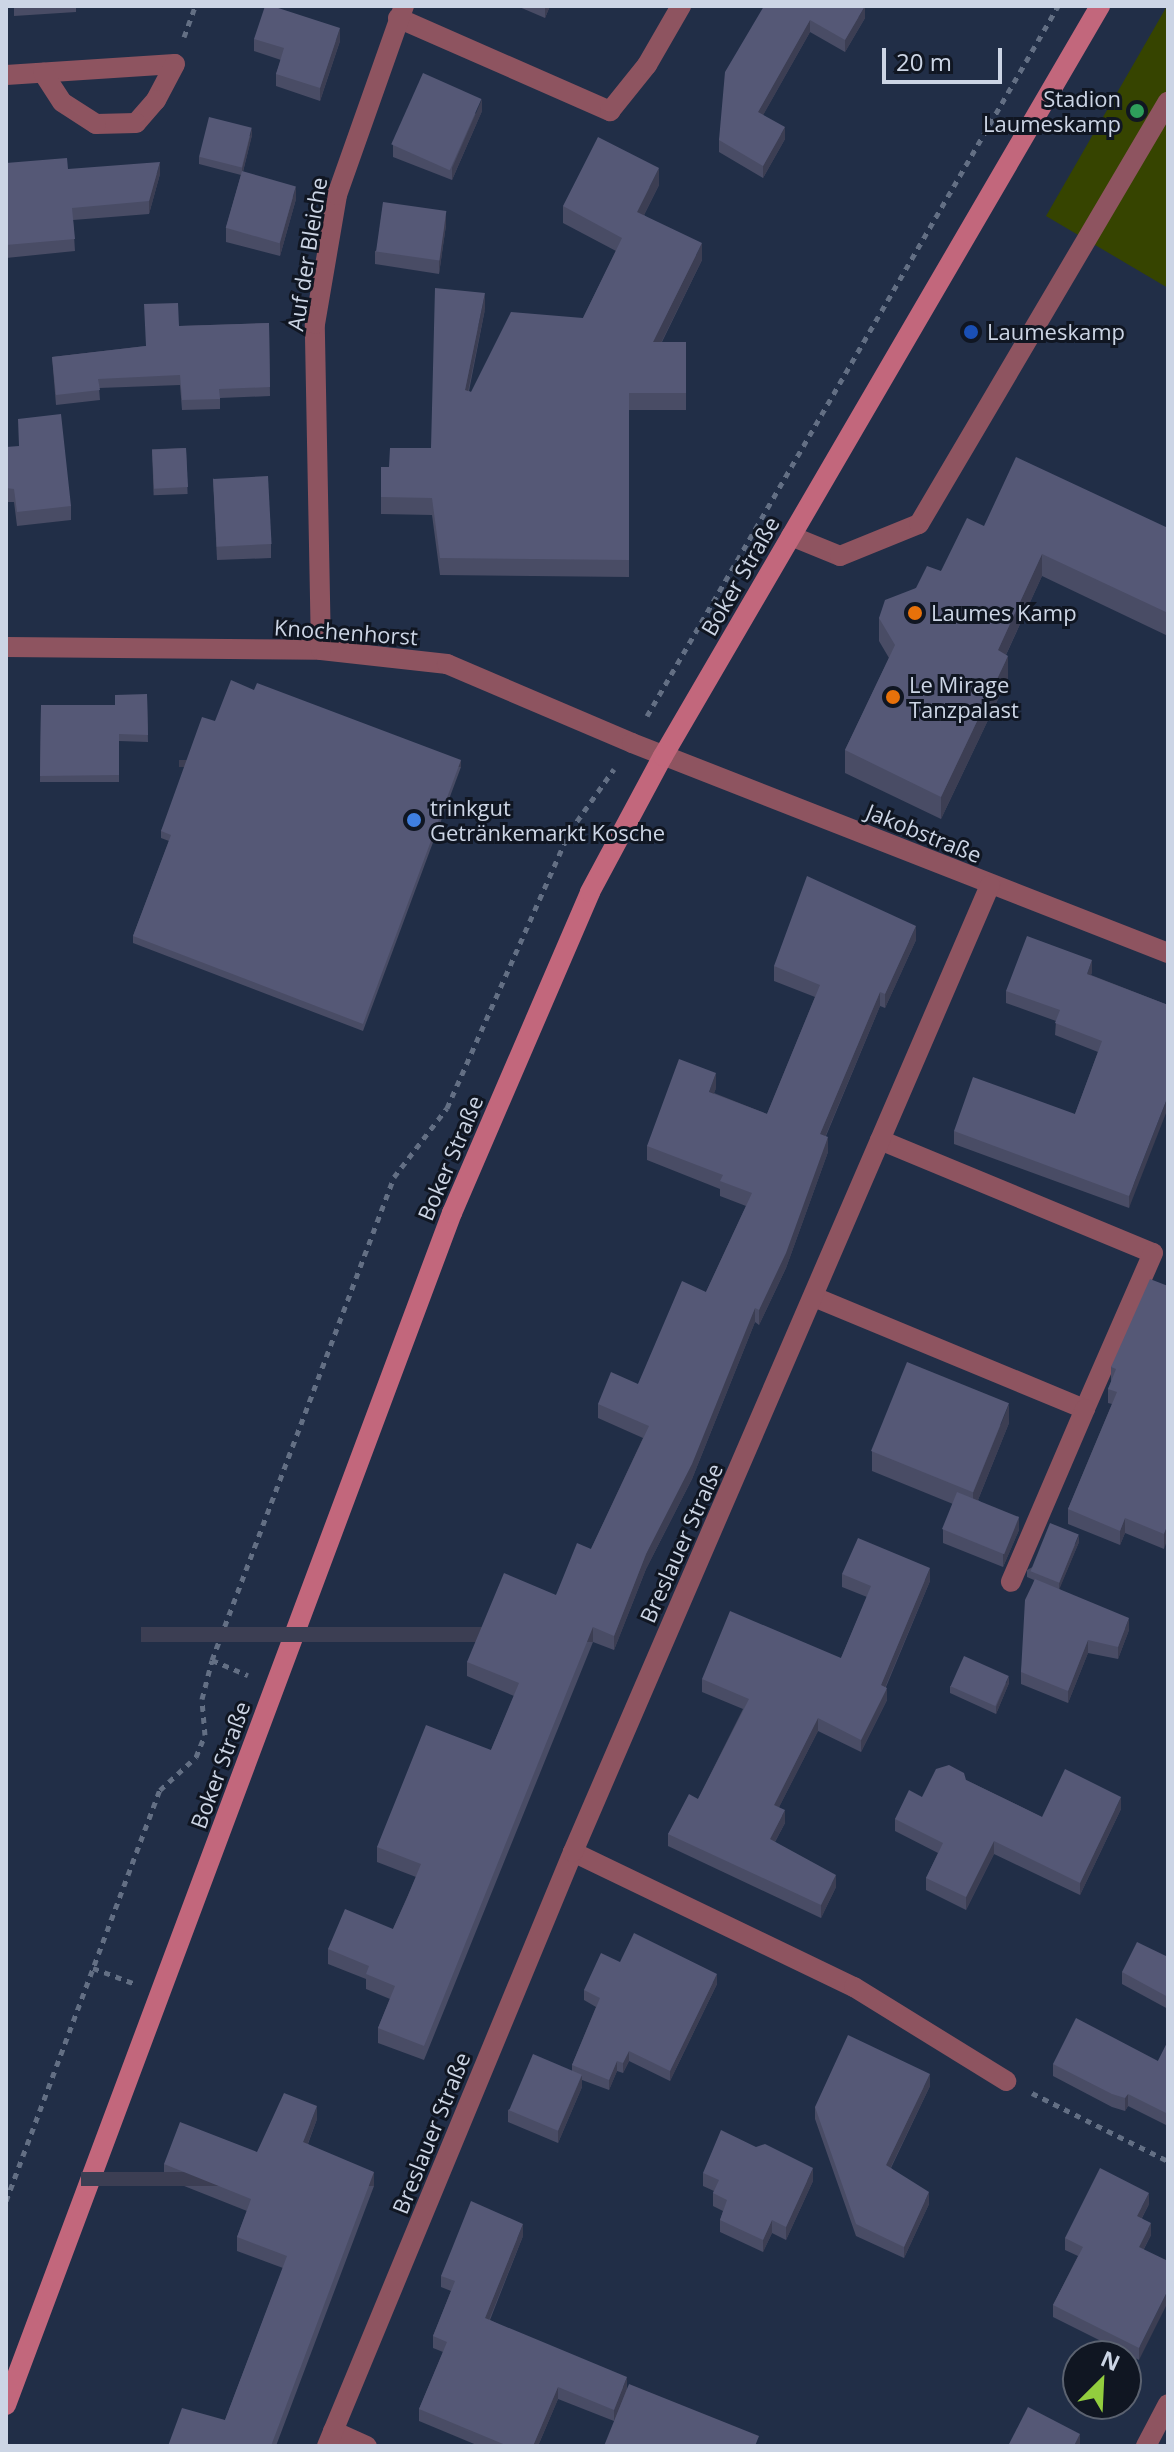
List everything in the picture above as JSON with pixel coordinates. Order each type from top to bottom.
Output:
[{"type":"main road","name":"Boker Straße","points":[[6,2405],[452,1213],[590,892],[663,756],[1100,6]]},
{"type":"street","name":"Auf der Bleiche","points":[[321,650],[315,324],[337,195],[401,12],[610,111],[647,65],[681,6]]},
{"type":"street","points":[[6,75],[175,64],[156,100],[136,123],[96,124],[62,102],[43,73]]},
{"type":"street","points":[[791,536],[840,556],[919,524],[1168,102]]},
{"type":"street","name":"Knochenhorst","points":[[6,647],[321,650],[447,664],[663,756]]},
{"type":"street","name":"Jakobstraße","points":[[663,756],[1168,953]]},
{"type":"street","name":"Breslauer Straße","points":[[367,2446],[330,2439],[573,1852],[990,885]]},
{"type":"street","points":[[880,1140],[1153,1253],[1011,1582]]},
{"type":"street","points":[[814,1297],[1085,1409]]},
{"type":"street","points":[[573,1852],[854,1987],[1006,2081]]},
{"type":"street","points":[[1146,2446],[1168,2404]]},
{"type":"path","points":[[6,2201],[160,1790],[196,1757],[205,1735],[202,1699],[212,1660],[394,1177],[447,1108],[570,831],[632,743],[1058,6]]},
{"type":"path","points":[[212,1660],[275,1686]]},
{"type":"path","points":[[93,1968],[160,1994]]},
{"type":"path","points":[[1006,2081],[1168,2161]]},
{"type":"green space","name":"Stadion Laumeskamp","points":[[1168,6],[1168,288],[1046,216]]},
{"type":"building","points":[[265,6],[340,28],[320,88],[276,74],[284,48],[254,39]]},
{"type":"building","points":[[764,6],[865,6],[845,40],[810,20],[758,112],[785,127],[763,166],[719,140],[725,72]]},
{"type":"building","points":[[423,73],[481,99],[450,170],[391,144]]},
{"type":"building","points":[[209,117],[252,128],[242,167],[199,157]]},
{"type":"building","points":[[598,137],[659,168],[637,212],[702,243],[653,342],[686,342],[686,393],[629,393],[629,560],[440,558],[432,498],[381,497],[381,467],[389,467],[390,448],[431,448],[435,288],[485,293],[465,390],[471,392],[511,312],[583,318],[622,238],[563,206]]},
{"type":"building","points":[[67,158],[68,169],[160,162],[149,201],[72,208],[75,239],[6,245],[6,163]]},
{"type":"building","points":[[242,171],[296,186],[280,243],[226,228]]},
{"type":"building","points":[[383,202],[446,211],[439,260],[376,252]]},
{"type":"building","points":[[178,303],[179,326],[269,323],[270,387],[219,389],[220,399],[182,400],[180,375],[98,379],[100,390],[56,395],[52,357],[146,346],[144,304]]},
{"type":"building","points":[[61,414],[71,506],[17,512],[14,489],[6,488],[6,447],[19,446],[18,419]]},
{"type":"building","points":[[186,448],[188,487],[154,489],[152,450]]},
{"type":"building","points":[[1016,457],[1168,528],[1168,613],[1042,554],[998,650],[1008,656],[941,797],[845,750],[895,645],[879,618],[885,600],[916,588],[927,566],[941,571],[967,518],[984,526]]},
{"type":"building","points":[[268,476],[272,544],[217,547],[213,479]]},
{"type":"building","points":[[231,680],[254,690],[257,683],[461,760],[363,1024],[133,936],[171,835],[161,831],[202,717],[215,721]]},
{"type":"building","points":[[147,694],[148,735],[119,734],[119,775],[40,776],[41,705],[115,705],[115,695]]},
{"type":"building","points":[[807,876],[916,926],[885,994],[880,992],[820,1134],[828,1137],[786,1253],[759,1310],[755,1308],[692,1464],[646,1554],[614,1636],[593,1627],[424,2046],[378,2028],[395,1986],[366,1974],[369,1966],[328,1949],[345,1909],[393,1929],[407,1898],[421,1864],[377,1847],[426,1725],[491,1750],[519,1683],[467,1662],[504,1573],[556,1595],[577,1543],[591,1549],[649,1426],[598,1404],[611,1372],[638,1384],[682,1281],[706,1292],[752,1193],[720,1181],[723,1175],[647,1146],[679,1059],[716,1073],[709,1092],[767,1114],[820,985],[774,966]]},
{"type":"building","points":[[1027,936],[1092,960],[1087,974],[1168,1005],[1168,1096],[1129,1196],[954,1131],[973,1077],[1075,1114],[1102,1041],[1055,1023],[1060,1010],[1006,991]]},
{"type":"building","points":[[1150,1279],[1168,1286],[1168,1524],[1164,1534],[1125,1518],[1120,1531],[1068,1509],[1117,1392],[1108,1389],[1116,1369],[1111,1367]]},
{"type":"building","points":[[907,1362],[1009,1403],[973,1492],[871,1451]]},
{"type":"building","points":[[957,1492],[1019,1517],[1004,1554],[942,1529]]},
{"type":"building","points":[[1050,1523],[1079,1535],[1059,1583],[1031,1571]]},
{"type":"building","points":[[858,1538],[930,1568],[881,1685],[887,1688],[861,1740],[818,1718],[774,1805],[785,1810],[770,1839],[836,1875],[821,1905],[668,1834],[689,1794],[698,1799],[749,1699],[702,1679],[730,1611],[841,1658],[871,1586],[842,1574]]},
{"type":"building","points":[[1035,1579],[1129,1618],[1118,1647],[1088,1640],[1068,1691],[1021,1672],[1025,1600]]},
{"type":"building","points":[[964,1656],[1009,1676],[995,1706],[951,1686]]},
{"type":"building","points":[[949,1765],[964,1773],[966,1780],[1042,1817],[1065,1769],[1121,1797],[1080,1883],[994,1841],[966,1897],[926,1878],[943,1843],[895,1819],[909,1790],[922,1797],[936,1769]]},
{"type":"building","points":[[634,1933],[717,1974],[670,2071],[629,2051],[623,2063],[617,2061],[609,2080],[572,2065],[600,1998],[584,1990],[601,1953],[620,1962]]},
{"type":"building","points":[[1137,1942],[1168,1957],[1168,1997],[1122,1972]]},
{"type":"building","points":[[1076,2018],[1158,2061],[1168,2041],[1168,2114],[1128,2094],[1125,2098],[1112,2094],[1053,2064]]},
{"type":"building","points":[[848,2035],[930,2074],[886,2165],[929,2192],[904,2247],[856,2224],[815,2107]]},
{"type":"building","points":[[533,2054],[582,2075],[558,2131],[509,2110]]},
{"type":"building","points":[[284,2093],[317,2106],[303,2142],[374,2172],[271,2446],[168,2446],[182,2408],[225,2420],[287,2256],[237,2237],[251,2199],[164,2164],[180,2122],[257,2152]]},
{"type":"building","points":[[721,2130],[756,2147],[765,2144],[813,2168],[786,2227],[772,2220],[763,2240],[720,2220],[727,2200],[713,2193],[719,2180],[703,2173]]},
{"type":"building","points":[[1100,2168],[1149,2193],[1137,2216],[1151,2223],[1139,2247],[1168,2261],[1168,2290],[1142,2342],[1123,2340],[1053,2305],[1083,2247],[1065,2238]]},
{"type":"building","points":[[471,2201],[523,2224],[485,2318],[627,2377],[614,2410],[558,2387],[533,2446],[508,2446],[419,2409],[447,2342],[433,2336],[455,2281],[441,2276]]},
{"type":"building","points":[[629,2384],[759,2436],[755,2446],[604,2446]]},
{"type":"building","points":[[1028,2407],[1080,2434],[1074,2446],[1008,2446]]},
{"type":"place","name":"Stadion Laumeskamp","points":[[1137,111]]},
{"type":"place","name":"Laumeskamp","points":[[971,332]]},
{"type":"place","name":"Laumes Kamp","points":[[915,613]]},
{"type":"place","name":"Le Mirage Tanzpalast","points":[[893,697]]},
{"type":"place","name":"trinkgut Getränkemarkt Kosche","points":[[414,820]]}]
